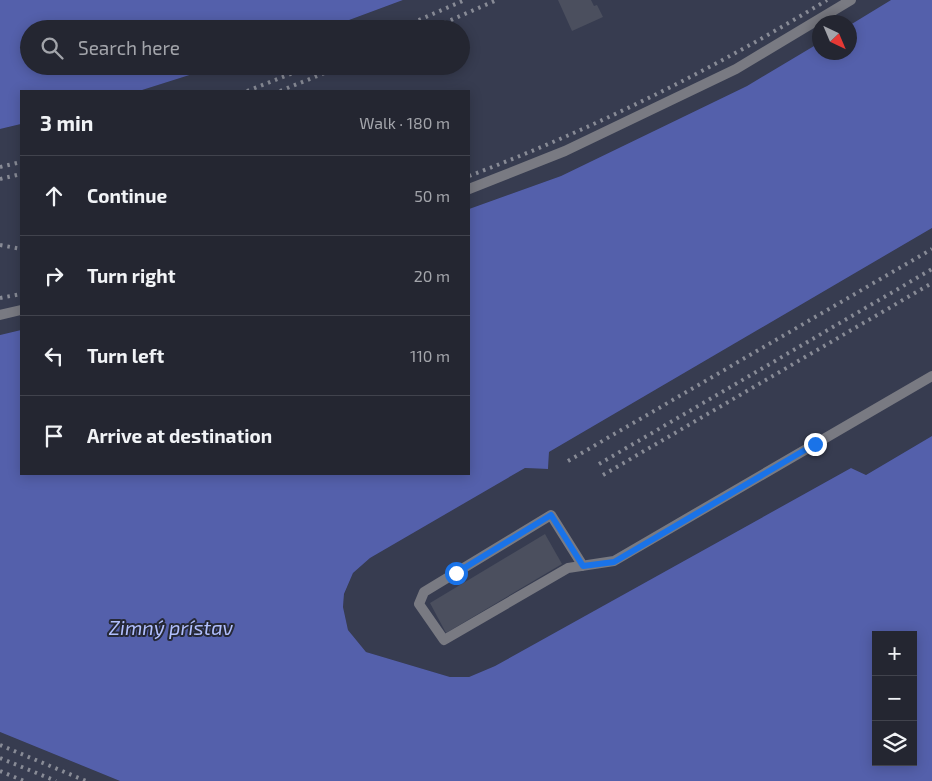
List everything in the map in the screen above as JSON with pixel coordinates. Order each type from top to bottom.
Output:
[{"type":"lane","points":[[470,188],[565,151],[736,69],[851,0]]},
{"type":"lane","points":[[0,314],[20,310]]},
{"type":"lane","points":[[583,566],[551,515],[424,592],[419,604],[444,640],[568,568],[614,562],[932,376]]},
{"type":"shaded area","points":[[403,0],[891,0],[857,21],[857,15],[812,15],[812,47],[747,86],[561,176],[470,209],[470,90],[142,90],[190,75],[470,75],[470,20],[349,20]]},
{"type":"shaded area","points":[[20,124],[20,330],[0,335],[0,129]]},
{"type":"shaded area","points":[[932,228],[932,436],[866,475],[851,468],[495,666],[469,677],[450,677],[366,652],[348,630],[343,607],[344,595],[353,573],[370,558],[525,468],[548,469],[549,452]]},
{"type":"shaded area","points":[[0,732],[120,781],[0,781]]},
{"type":"water","points":[[0,0],[403,0],[349,20],[20,20],[20,75],[190,75],[142,90],[20,90],[20,124],[0,129]]},
{"type":"water","name":"Zimný prístav","points":[[891,0],[932,0],[932,228],[549,452],[548,469],[525,468],[370,558],[353,573],[344,594],[343,607],[348,630],[366,652],[450,677],[469,677],[495,666],[851,468],[866,475],[932,436],[932,781],[120,781],[0,732],[0,335],[20,330],[20,475],[470,475],[470,209],[561,176],[747,86],[812,47],[812,60],[857,60],[857,21]]},
{"type":"building","points":[[558,0],[591,0],[594,6],[597,5],[603,17],[572,31]]},
{"type":"building","points":[[545,534],[562,564],[446,633],[430,603]]},
{"type":"railway","points":[[419,20],[465,0]]},
{"type":"railway","points":[[451,20],[497,0]]},
{"type":"railway","points":[[470,176],[607,118],[697,74],[827,0]]},
{"type":"railway","points":[[250,90],[288,75]]},
{"type":"railway","points":[[282,90],[320,75]]},
{"type":"railway","points":[[0,167],[20,162]]},
{"type":"railway","points":[[0,179],[20,174]]},
{"type":"railway","points":[[0,245],[20,249]]},
{"type":"railway","points":[[568,461],[932,249]]},
{"type":"railway","points":[[599,464],[932,269]]},
{"type":"railway","points":[[603,475],[932,283]]},
{"type":"railway","points":[[0,298],[20,294]]},
{"type":"railway","points":[[0,745],[86,781]]},
{"type":"railway","points":[[0,758],[56,781]]},
{"type":"railway","points":[[0,771],[24,781]]},
{"type":"route","points":[[456,573],[551,515],[583,566],[614,562],[815,444]]}]
